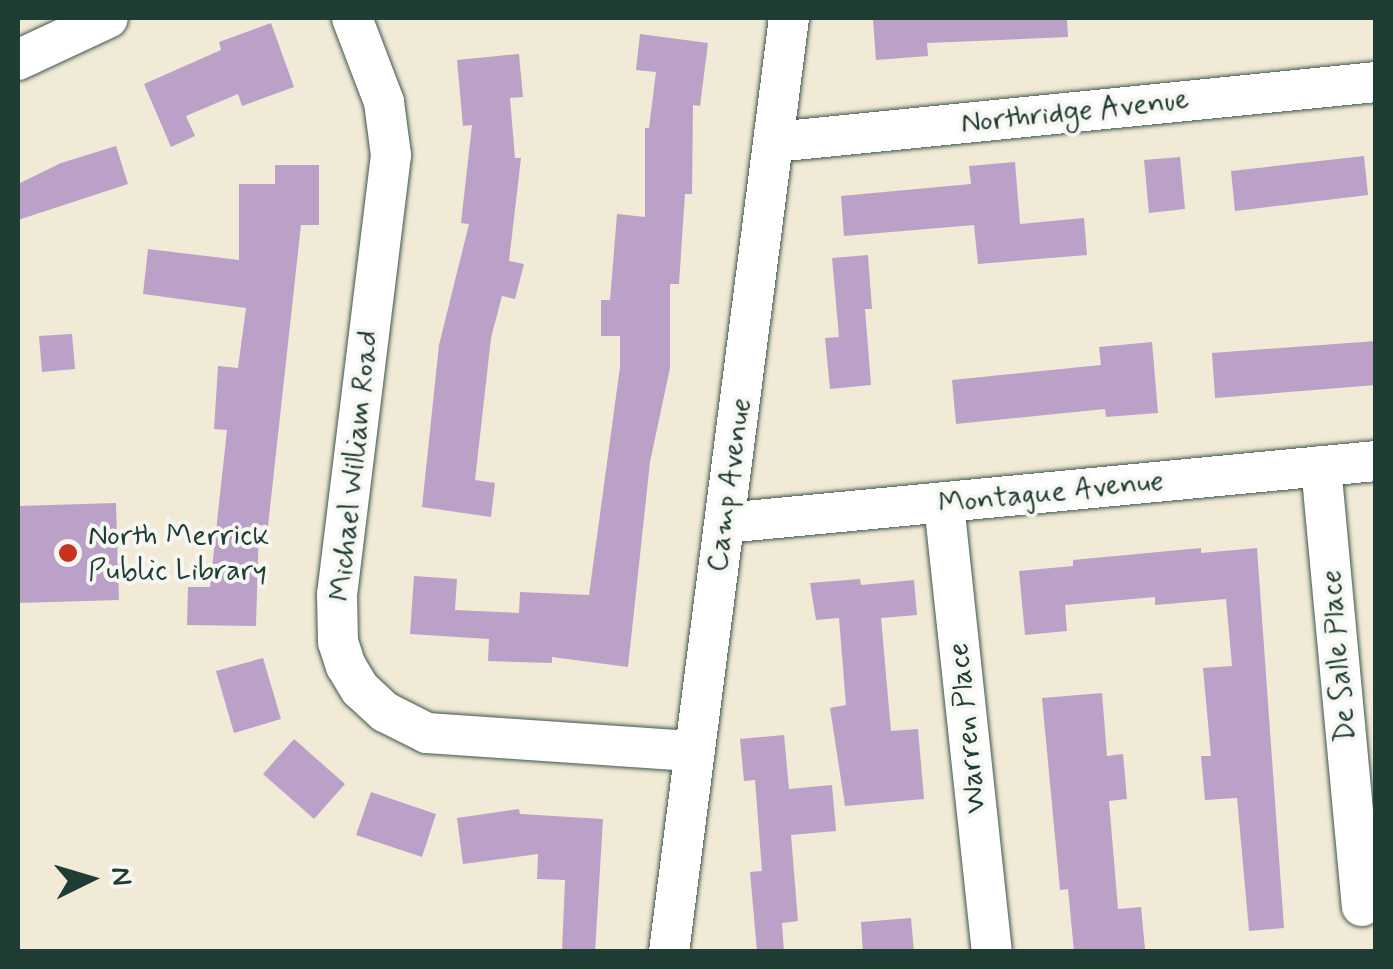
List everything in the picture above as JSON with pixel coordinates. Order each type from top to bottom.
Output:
[{"type":"street","points":[[18,60],[108,18]]},
{"type":"street","name":"Michael William Road","points":[[352,18],[384,102],[392,156],[338,594],[338,642],[346,666],[360,689],[384,712],[427,733],[694,751]]},
{"type":"street","name":"Camp Avenue","points":[[669,952],[790,18]]},
{"type":"street","name":"Northridge Avenue","points":[[774,142],[1376,82]]},
{"type":"street","name":"Montague Avenue","points":[[726,523],[1376,460]]},
{"type":"street","name":"De Salle Place","points":[[1322,466],[1362,906]]},
{"type":"street","name":"Warren Place","points":[[944,504],[992,952]]},
{"type":"building","points":[[1067,18],[1068,37],[927,43],[928,56],[876,60],[873,20]]},
{"type":"building","points":[[271,23],[294,87],[242,106],[238,94],[186,116],[195,136],[171,147],[144,84],[221,50],[219,42]]},
{"type":"building","points":[[640,34],[708,43],[700,106],[693,105],[692,194],[685,194],[679,284],[670,284],[670,368],[650,462],[628,667],[552,657],[552,663],[488,661],[489,639],[410,634],[414,576],[457,579],[455,610],[519,613],[520,592],[589,595],[620,367],[620,336],[601,336],[601,300],[610,300],[617,214],[645,217],[645,128],[649,128],[656,72],[636,70]]},
{"type":"building","points":[[519,54],[523,97],[510,98],[515,158],[521,158],[509,261],[524,264],[515,299],[502,296],[491,338],[475,480],[495,483],[491,517],[422,507],[439,345],[469,224],[461,223],[472,125],[463,126],[457,60]]},
{"type":"building","points":[[116,146],[128,184],[18,220],[18,184],[61,163]]},
{"type":"building","points":[[1364,156],[1368,195],[1235,211],[1231,171]]},
{"type":"building","points":[[1180,157],[1185,209],[1149,213],[1144,160]]},
{"type":"building","points":[[1015,162],[1020,224],[1084,218],[1087,255],[978,264],[974,225],[844,236],[841,196],[971,184],[969,166]]},
{"type":"building","points":[[275,165],[319,165],[319,225],[301,225],[268,526],[259,525],[256,626],[187,625],[188,587],[210,587],[227,430],[214,429],[218,366],[238,368],[246,308],[143,294],[148,249],[239,260],[239,184],[275,184]]},
{"type":"building","points":[[868,255],[872,309],[865,309],[871,385],[830,389],[825,338],[839,337],[832,258]]},
{"type":"building","points":[[72,334],[75,369],[42,372],[39,336]]},
{"type":"building","points":[[1376,341],[1376,385],[1215,398],[1212,353]]},
{"type":"building","points":[[1152,342],[1158,413],[1106,417],[1105,409],[956,424],[952,380],[1101,365],[1099,347]]},
{"type":"building","name":"North Merrick Public Library","points":[[116,503],[119,600],[18,603],[18,506]]},
{"type":"building","points":[[1201,548],[1201,553],[1257,548],[1284,928],[1249,931],[1237,798],[1205,800],[1201,756],[1211,756],[1203,668],[1232,666],[1226,599],[1155,605],[1155,597],[1065,605],[1067,631],[1025,635],[1019,571],[1073,566],[1073,560]]},
{"type":"building","points":[[860,579],[861,585],[914,580],[917,615],[881,618],[891,731],[918,729],[924,799],[845,806],[830,708],[846,705],[839,618],[816,620],[810,583]]},
{"type":"building","points":[[263,658],[281,719],[234,733],[216,671]]},
{"type":"building","points":[[1102,693],[1107,756],[1123,754],[1127,799],[1109,801],[1118,909],[1141,907],[1145,949],[1074,952],[1068,889],[1060,890],[1042,698]]},
{"type":"building","points":[[784,735],[789,789],[832,785],[836,831],[791,835],[798,921],[782,923],[784,952],[757,952],[750,872],[762,871],[755,780],[744,781],[740,739]]},
{"type":"building","points":[[294,739],[345,784],[314,819],[263,774]]},
{"type":"building","points":[[371,792],[436,814],[422,857],[356,835]]},
{"type":"building","points":[[519,809],[520,814],[603,819],[595,952],[562,952],[565,880],[537,879],[538,854],[463,864],[457,818]]},
{"type":"building","points":[[911,918],[914,952],[863,952],[861,922]]},
{"type":"place","name":"North Merrick Public Library","points":[[68,553]]}]
